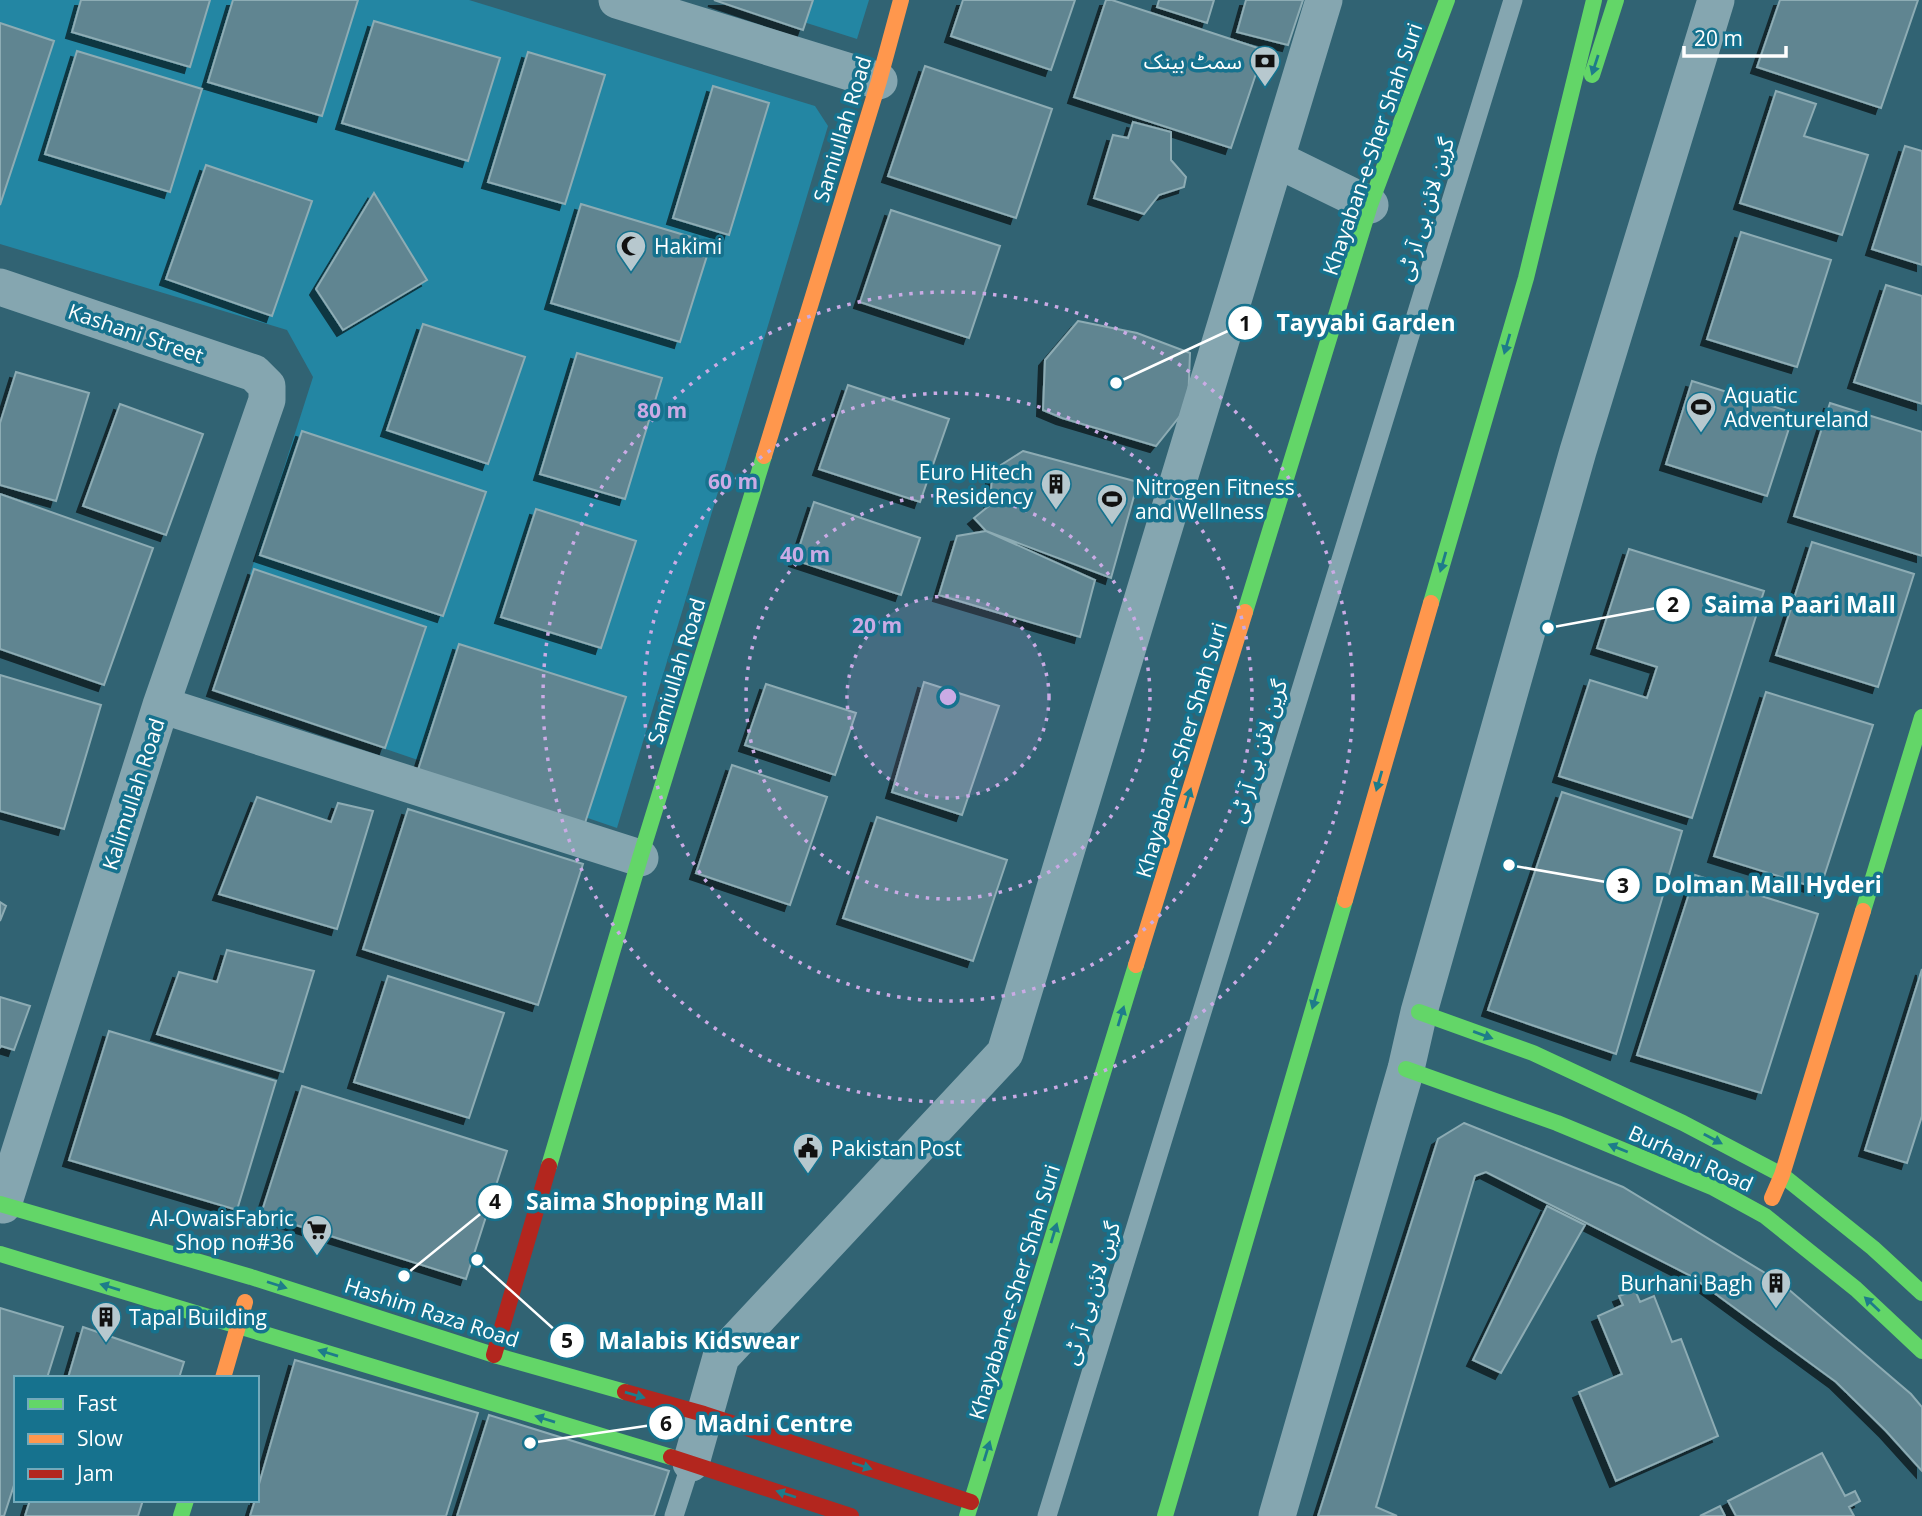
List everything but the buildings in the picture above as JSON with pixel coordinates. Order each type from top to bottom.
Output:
[{"type":"street","points":[[617,0],[879,81]]},
{"type":"street","name":"Samiullah Road","points":[[494,1355],[640,858],[879,81],[901,0]]},
{"type":"street","points":[[691,1463],[721,1357],[1005,1053],[1324,0]]},
{"type":"street","points":[[1383,167],[1431,0]]},
{"type":"street","name":"Khayaban-e-Sher Shah Suri","points":[[969,1509],[1370,205],[1447,0]]},
{"type":"street","points":[[1526,278],[1594,0]]},
{"type":"street","points":[[1165,1516],[1526,278],[1616,0]]},
{"type":"street","points":[[1277,1516],[1406,1069],[1419,1012],[1578,452],[1716,0]]},
{"type":"street","points":[[1276,159],[1370,205]]},
{"type":"street","name":"Kashani Street","points":[[0,287],[254,373],[267,386]]},
{"type":"street","name":"Kalimullah Road","points":[[1,1204],[161,705],[267,400],[267,386]]},
{"type":"street","points":[[161,705],[640,858]]},
{"type":"street","points":[[1765,1216],[1782,1175],[1911,797],[1922,717]]},
{"type":"street","name":"Burhani Road","points":[[1419,1012],[1533,1053],[1683,1123],[1782,1175],[1873,1248],[1922,1293]]},
{"type":"street","name":"Burhani Road","points":[[1406,1069],[1557,1123],[1712,1187],[1765,1216],[1856,1289],[1922,1351]]},
{"type":"street","name":"Hashim Raza Road","points":[[1,1204],[251,1277],[494,1355],[704,1414],[969,1509]]},
{"type":"street","points":[[0,1254],[691,1463],[850,1516]]},
{"type":"street","points":[[224,1376],[251,1277]]},
{"type":"lane","name":"گرین لائن بی آر ٹی","points":[[1047,1516],[1513,0]]},
{"type":"lane","points":[[674,1516],[691,1463]]},
{"type":"shaded area","points":[[0,0],[469,0],[815,106],[828,126],[617,828],[213,690],[313,377],[287,330],[0,244]]},
{"type":"shaded area","points":[[735,0],[869,0],[857,39]]},
{"type":"traffic: fast","points":[[1245,612],[1370,205],[1447,0]]},
{"type":"traffic: fast","points":[[1431,603],[1526,278],[1594,0]]},
{"type":"traffic: fast","points":[[1592,75],[1616,0]]},
{"type":"traffic: fast","points":[[549,1166],[640,858],[764,456]]},
{"type":"traffic: fast","points":[[1863,911],[1922,717]]},
{"type":"traffic: fast","points":[[1165,1516],[1345,900]]},
{"type":"traffic: fast","points":[[967,1516],[1136,965]]},
{"type":"traffic: fast","points":[[1419,1012],[1533,1053],[1683,1123],[1782,1175],[1873,1248],[1922,1293]]},
{"type":"traffic: fast","points":[[1406,1069],[1557,1123],[1712,1187],[1765,1216],[1856,1289],[1922,1351]]},
{"type":"traffic: fast","points":[[0,1204],[251,1277],[494,1355],[625,1392]]},
{"type":"traffic: fast","points":[[0,1254],[671,1457]]},
{"type":"traffic: fast","points":[[181,1516],[185,1502]]},
{"type":"traffic: slow","points":[[764,456],[879,81],[901,0]]},
{"type":"traffic: slow","points":[[1345,900],[1431,603]]},
{"type":"traffic: slow","points":[[1136,965],[1245,612]]},
{"type":"traffic: slow","points":[[1772,1198],[1782,1175],[1863,911]]},
{"type":"traffic: slow","points":[[224,1376],[245,1302]]},
{"type":"traffic: jam","points":[[494,1355],[549,1166]]},
{"type":"traffic: jam","points":[[625,1392],[704,1414],[971,1502]]},
{"type":"traffic: jam","points":[[671,1457],[851,1516]]},
{"type":"place","name":"سمٹ بینک","points":[[1265,88]]},
{"type":"place","name":"Hakimi","points":[[631,273]]},
{"type":"place","name":"Tayyabi Garden","points":[[1116,383]]},
{"type":"place","name":"Aquatic Adventureland","points":[[1701,434]]},
{"type":"place","name":"Euro Hitech Residency","points":[[1056,511]]},
{"type":"place","name":"Nitrogen Fitness and Wellness","points":[[1112,526]]},
{"type":"place","name":"Saima Paari Mall","points":[[1548,628]]},
{"type":"place","name":"Dolman Mall Hyderi","points":[[1509,865]]},
{"type":"place","name":"Pakistan Post","points":[[808,1175]]},
{"type":"place","name":"Al-OwaisFabric Shop no#36","points":[[317,1257]]},
{"type":"place","name":"Malabis Kidswear","points":[[477,1260]]},
{"type":"place","name":"Saima Shopping Mall","points":[[404,1276]]},
{"type":"place","name":"Burhani Bagh","points":[[1776,1310]]},
{"type":"place","name":"Tapal Building","points":[[106,1344]]},
{"type":"place","name":"Madni Centre","points":[[530,1443]]}]
